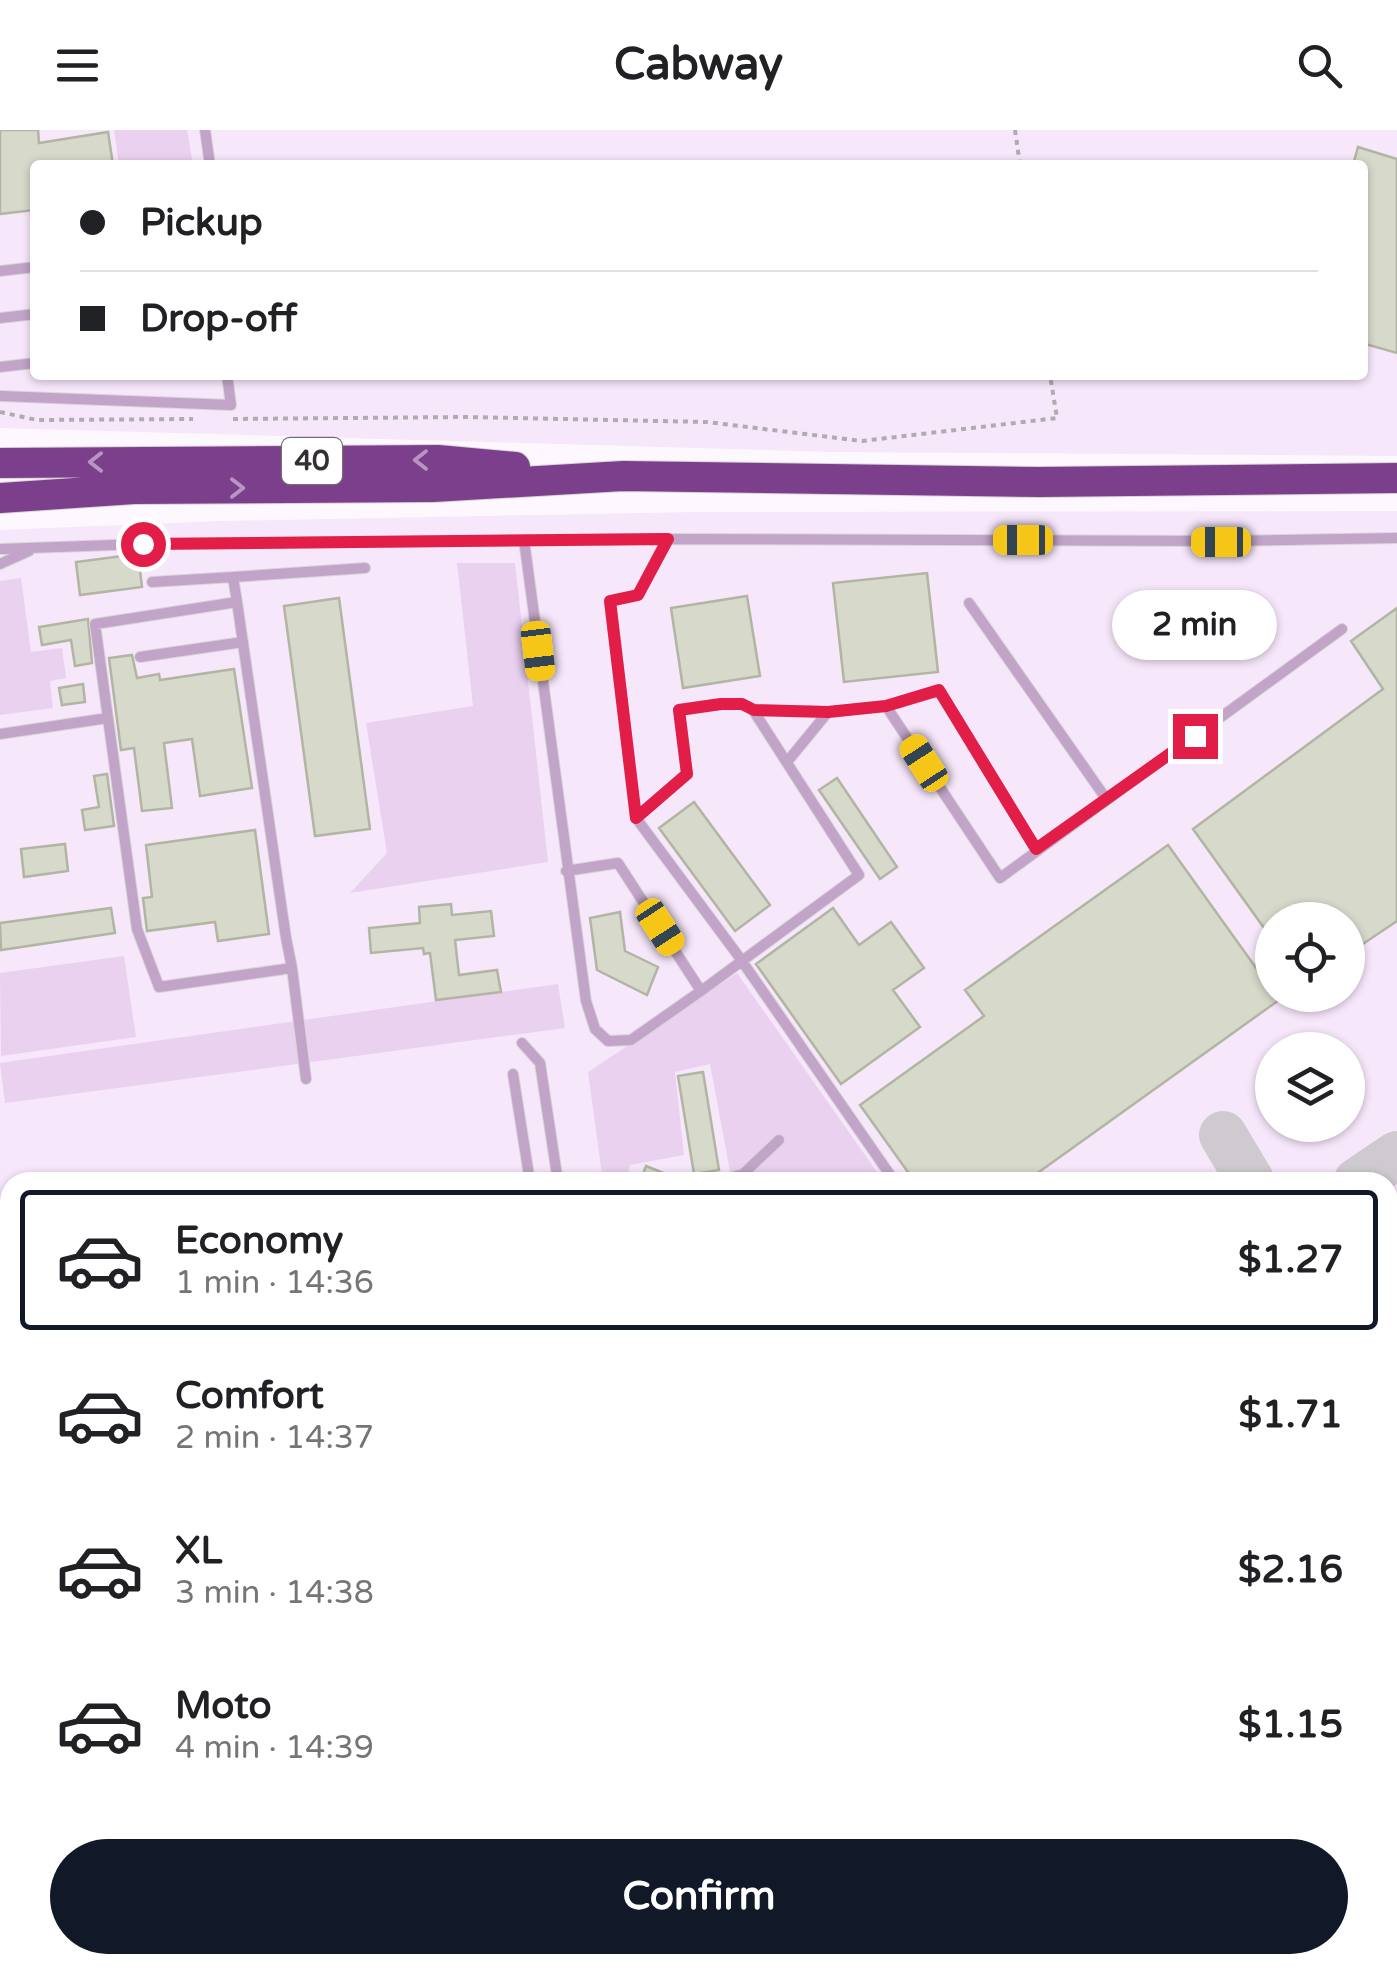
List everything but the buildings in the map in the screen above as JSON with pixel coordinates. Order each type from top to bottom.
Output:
[{"type":"highway","name":"40","points":[[0,463],[438,460],[623,476]]},
{"type":"highway","name":"40","points":[[0,498],[134,489],[433,486],[623,476],[1038,482],[1397,478]]},
{"type":"lane","points":[[205,130],[209,160]]},
{"type":"lane","points":[[0,271],[30,267]]},
{"type":"lane","points":[[0,318],[30,315]]},
{"type":"lane","points":[[0,367],[30,364]]},
{"type":"lane","points":[[0,396],[231,405],[228,380]]},
{"type":"lane","points":[[0,550],[143,544],[524,540],[1221,542],[1397,538]]},
{"type":"lane","points":[[668,539],[638,595],[610,601],[636,818],[888,1172]]},
{"type":"lane","points":[[524,540],[586,1001],[596,1030],[608,1041],[631,1040],[859,874],[754,710]]},
{"type":"lane","points":[[0,564],[35,548]]},
{"type":"lane","points":[[152,582],[366,568]]},
{"type":"lane","points":[[233,577],[306,1079]]},
{"type":"lane","points":[[237,602],[95,624],[137,929],[159,987],[292,968]]},
{"type":"lane","points":[[970,603],[1106,800]]},
{"type":"lane","points":[[886,706],[1000,878],[1342,629]]},
{"type":"lane","points":[[140,657],[243,642]]},
{"type":"lane","points":[[636,818],[687,774],[679,710],[742,704],[754,710],[828,712],[886,706],[939,690],[1036,849]]},
{"type":"lane","points":[[787,762],[828,712]]},
{"type":"lane","points":[[0,734],[108,718]]},
{"type":"lane","points":[[566,872],[618,863],[701,991]]},
{"type":"lane","points":[[522,1043],[540,1064],[556,1172]]},
{"type":"lane","points":[[513,1074],[528,1172]]},
{"type":"lane","points":[[745,1172],[779,1140]]},
{"type":"path","points":[[1015,130],[1019,160]]},
{"type":"path","points":[[234,419],[466,417],[707,422],[862,440],[1056,418],[1051,380]]},
{"type":"path","points":[[0,412],[37,420],[194,419]]},
{"type":"shaded area","points":[[0,130],[1397,130],[1397,456],[835,452],[0,428]]},
{"type":"shaded area","points":[[114,130],[187,130],[192,160],[118,160]]},
{"type":"shaded area","points":[[1397,511],[1397,1172],[0,1172],[0,530],[221,521],[697,512]]},
{"type":"shaded area","points":[[457,563],[515,563],[548,862],[350,893],[387,853],[366,723],[473,706]]},
{"type":"shaded area","points":[[21,578],[31,652],[62,648],[66,678],[50,681],[53,708],[0,715],[0,581]]},
{"type":"shaded area","points":[[124,956],[136,1037],[1,1056],[0,973]]},
{"type":"shaded area","points":[[737,973],[877,1172],[730,1172],[710,1064],[675,1072],[684,1155],[630,1165],[628,1172],[602,1172],[588,1072]]},
{"type":"shaded area","points":[[558,984],[565,1028],[5,1103],[0,1063]]},
{"type":"taxiway","points":[[1223,1135],[1245,1172]]},
{"type":"taxiway","points":[[1372,1172],[1397,1155]]},
{"type":"route","points":[[143,544],[668,539],[638,595],[610,601],[636,818],[687,774],[679,710],[742,704],[754,710],[828,712],[886,706],[939,690],[1036,849],[1195,736]]}]
